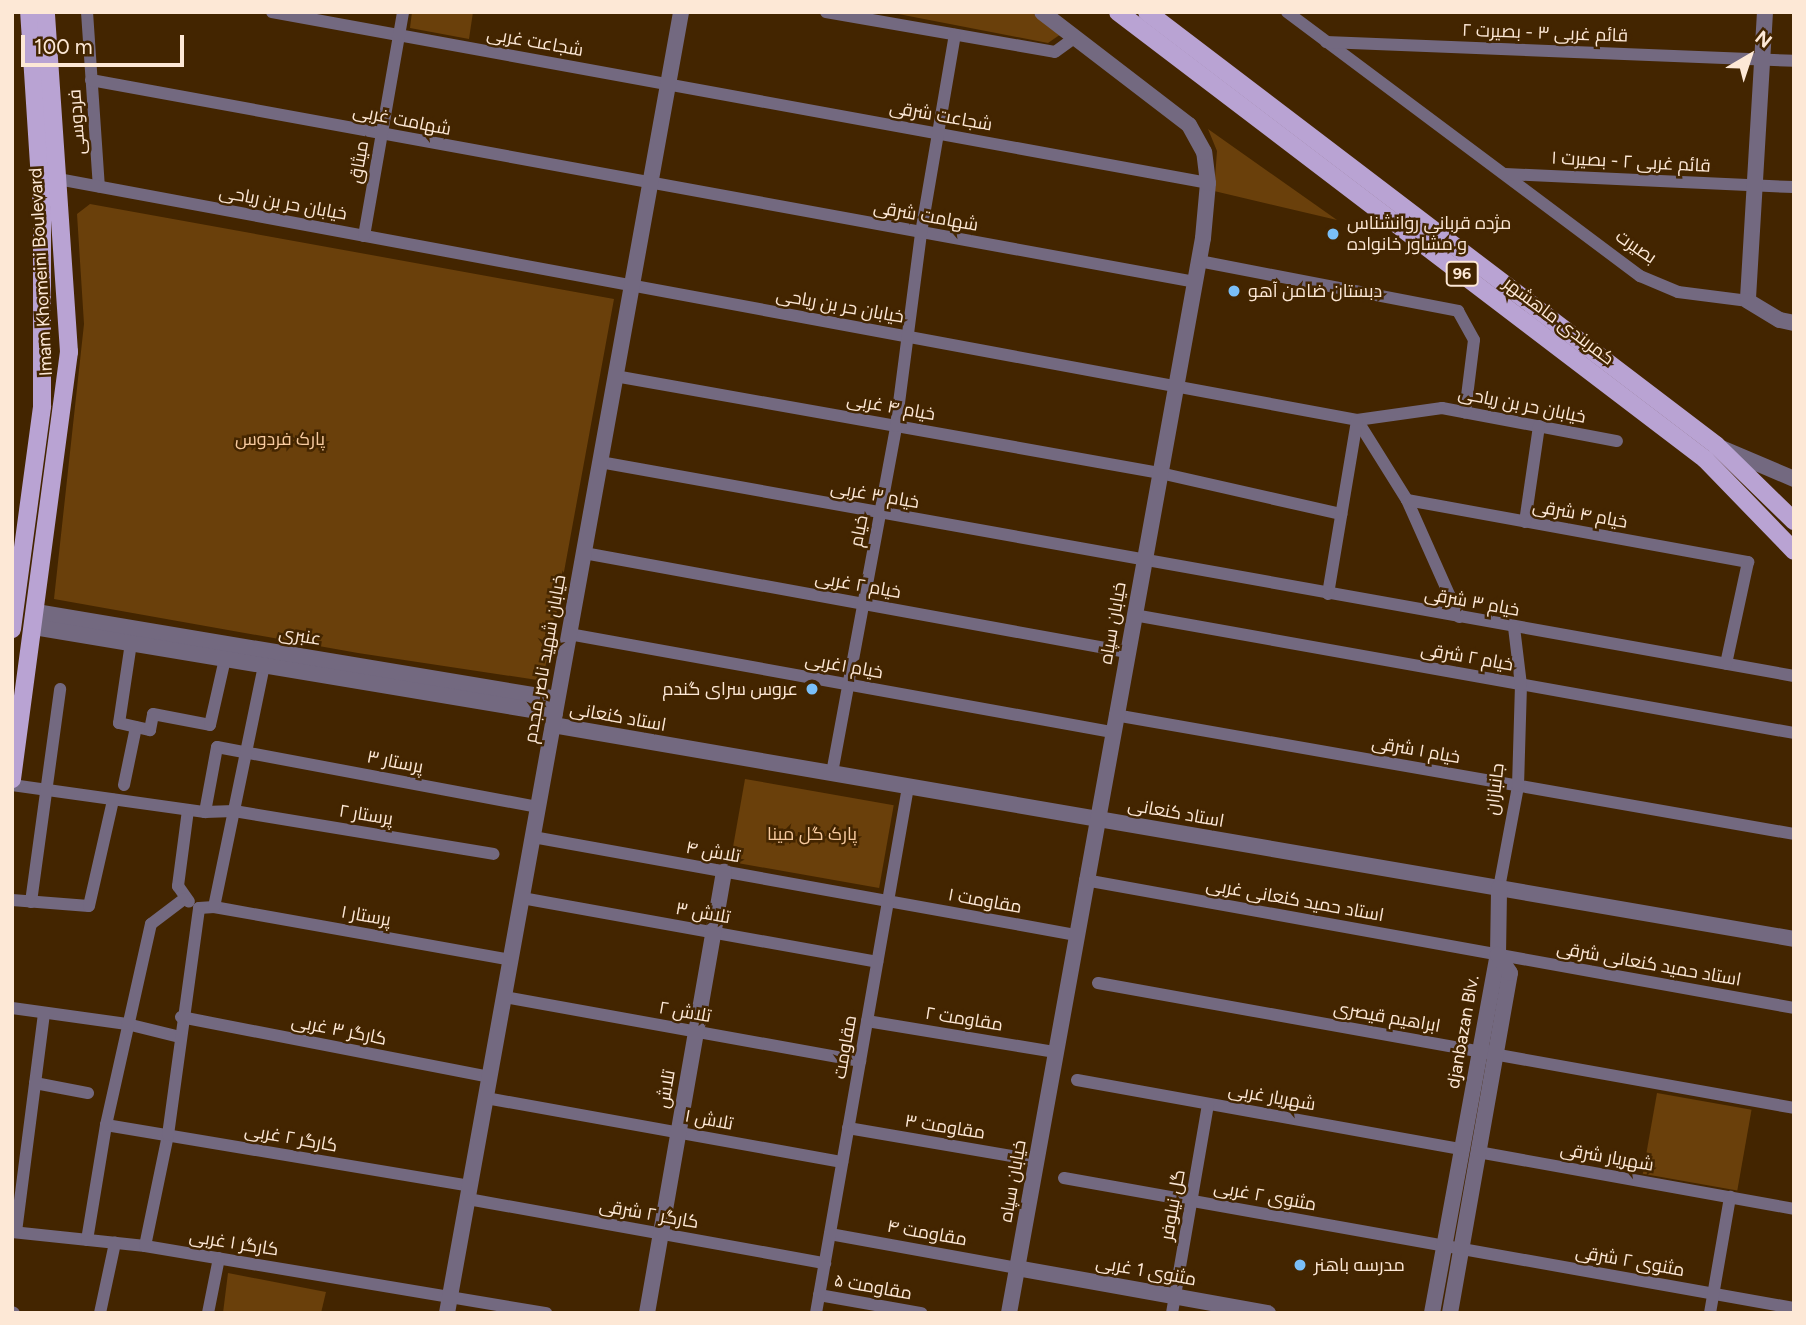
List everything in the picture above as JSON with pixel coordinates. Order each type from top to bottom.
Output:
[{"type":"main road","name":"Imam Khomeini Boulevard","points":[[12,629],[42,406],[42,211],[29,12]]},
{"type":"main road","name":"Imam Khomeini Boulevard","points":[[12,779],[69,352],[46,12]]},
{"type":"main road","name":"کمربندی ماهشهر","points":[[1118,12],[1705,459],[1794,551]]},
{"type":"main road","name":"کمربندی ماهشهر","points":[[1147,12],[1716,445],[1794,521]]},
{"type":"main road","points":[[41,322],[53,328],[68,324]]},
{"type":"main road","points":[[41,355],[54,349],[69,352]]},
{"type":"street","name":"فردوسی","points":[[87,12],[99,187]]},
{"type":"street","name":"شجاعت غربی","points":[[272,12],[668,84]]},
{"type":"street","name":"میثاق","points":[[364,236],[403,12]]},
{"type":"street","name":"خیابان شهید ناصر مجدم","points":[[447,1313],[681,12]]},
{"type":"street","points":[[826,12],[1055,52],[1076,37]]},
{"type":"street","name":"خیابان سپاه","points":[[1009,1313],[1096,819],[1199,261],[1208,183],[1205,152],[1189,125],[1042,12]]},
{"type":"street","name":"بصیرت","points":[[1287,12],[1640,276],[1678,292],[1748,302]]},
{"type":"street","points":[[1765,12],[1748,302],[1780,320],[1794,323]]},
{"type":"street","name":"خیام","points":[[832,774],[897,426],[921,233],[955,35]]},
{"type":"street","name":"قائم غربی ۳ - بصیرت ۲","points":[[1326,42],[1794,61]]},
{"type":"street","name":"شهامت غربی","points":[[91,80],[650,185]]},
{"type":"street","name":"شجاعت شرقی","points":[[668,84],[1208,183]]},
{"type":"street","name":"قائم غربی ۲ - بصیرت ۱","points":[[1505,174],[1794,187]]},
{"type":"street","name":"خیابان حر بن ریاحی","points":[[58,179],[1357,420],[1442,408],[1617,441]]},
{"type":"street","name":"شهامت شرقی","points":[[650,185],[1195,282]]},
{"type":"street","points":[[1199,261],[1458,311],[1474,340],[1465,412]]},
{"type":"street","name":"خیام ۴ غربی","points":[[615,376],[1160,473]]},
{"type":"street","points":[[1357,420],[1407,499],[1460,617]]},
{"type":"street","points":[[1328,594],[1357,420]]},
{"type":"street","points":[[1525,522],[1539,426]]},
{"type":"street","points":[[1716,445],[1794,479]]},
{"type":"street","name":"خیام ۳ غربی","points":[[600,462],[1143,562]]},
{"type":"street","points":[[1160,473],[1341,514]]},
{"type":"street","name":"خیام ۴ شرقی","points":[[1407,499],[1748,562],[1726,664]]},
{"type":"street","name":"خیام ۲ غربی","points":[[584,553],[1127,652]]},
{"type":"street","name":"خیام ۳ شرقی","points":[[1143,562],[1794,676]]},
{"type":"street","name":"خیام ۲ شرقی","points":[[1134,615],[1794,733]]},
{"type":"street","name":"عنبری","points":[[35,619],[131,643],[555,713]]},
{"type":"street","name":"عنبری","points":[[35,619],[555,713]]},
{"type":"street","name":"جانبازان","points":[[1499,955],[1499,888],[1518,786],[1521,685],[1514,627]]},
{"type":"street","name":"خیام ۱غربی","points":[[569,634],[1112,732]]},
{"type":"street","points":[[131,643],[118,723],[150,730],[153,714],[210,725],[225,659]]},
{"type":"street","points":[[214,907],[264,665]]},
{"type":"street","points":[[31,902],[60,689]]},
{"type":"street","name":"استاد کنعانی","points":[[555,713],[832,774],[1794,939]]},
{"type":"street","name":"خیام ۱ شرقی","points":[[1115,715],[1794,834]]},
{"type":"street","points":[[124,785],[136,727]]},
{"type":"street","name":"پرستار ۳","points":[[205,812],[217,747],[538,807]]},
{"type":"street","name":"پرستار ۲","points":[[12,785],[187,810],[234,811],[493,854]]},
{"type":"street","name":"مقاومت","points":[[816,1313],[908,787]]},
{"type":"street","points":[[12,900],[89,906],[113,800]]},
{"type":"street","points":[[145,1246],[168,1135],[181,1017],[199,908],[184,899],[178,886],[187,810]]},
{"type":"street","name":"تلاش ۴","points":[[533,837],[888,901]]},
{"type":"street","name":"تلاش","points":[[647,1313],[724,872]]},
{"type":"street","name":"استاد حمید کنعانی غربی","points":[[1085,880],[1499,955]]},
{"type":"street","name":"تلاش ۳","points":[[522,898],[877,962]]},
{"type":"street","points":[[87,1240],[106,1125],[150,924],[184,899]]},
{"type":"street","name":"مقاومت ۱","points":[[888,901],[1076,935]]},
{"type":"street","name":"پرستار ۱","points":[[199,908],[214,907],[510,960]]},
{"type":"street","name":"استاد حمید کنعانی شرقی","points":[[1499,955],[1794,1008]]},
{"type":"street","name":"djanbazan Blv.","points":[[1432,1313],[1499,955]]},
{"type":"street","name":"djanbazan Blv.","points":[[1450,1313],[1510,973],[1499,955]]},
{"type":"street","name":"ابراهیم قیصری","points":[[1098,982],[1794,1108]]},
{"type":"street","name":"تلاش ۲","points":[[504,997],[860,1061]]},
{"type":"street","points":[[12,1008],[127,1024],[180,1037]]},
{"type":"street","points":[[14,1232],[44,1014]]},
{"type":"street","name":"کارگر ۳ غربی","points":[[181,1017],[489,1077]]},
{"type":"street","name":"مقاومت ۲","points":[[867,1021],[1055,1052]]},
{"type":"street","name":"شهریار غربی","points":[[1077,1080],[1461,1149]]},
{"type":"street","points":[[35,1083],[88,1093]]},
{"type":"street","name":"تلاش ۱","points":[[486,1098],[842,1162]]},
{"type":"street","name":"گل نیلوفر","points":[[1172,1313],[1208,1104]]},
{"type":"street","name":"کارگر ۲ غربی","points":[[106,1125],[469,1192]]},
{"type":"street","name":"مقاومت ۳","points":[[848,1128],[1036,1160]]},
{"type":"street","name":"شهریار شرقی","points":[[1478,1152],[1794,1209]]},
{"type":"street","name":"مثنوی ۲ غربی","points":[[1064,1178],[1461,1249]]},
{"type":"street","name":"کارگر ۲ شرقی","points":[[469,1192],[661,1234],[825,1263]]},
{"type":"street","points":[[1710,1313],[1730,1197]]},
{"type":"street","name":"کارگر ۱ غربی","points":[[14,1232],[145,1246],[546,1313]]},
{"type":"street","name":"مقاومت ۴","points":[[830,1234],[1017,1268]]},
{"type":"street","points":[[100,1313],[115,1243]]},
{"type":"street","name":"مثنوی ۲ شرقی","points":[[1461,1249],[1794,1308]]},
{"type":"street","points":[[208,1313],[219,1258]]},
{"type":"street","name":"مثنوی 1 غربی","points":[[1017,1268],[1175,1296],[1231,1309],[1268,1313]]},
{"type":"street","name":"مقاومت ۵","points":[[819,1295],[922,1313]]},
{"type":"green space","points":[[412,12],[473,12],[469,39],[410,28]]},
{"type":"green space","points":[[888,12],[1031,12],[1061,34],[1048,43]]},
{"type":"green space","points":[[1208,129],[1337,220],[1214,191],[1217,151]]},
{"type":"green space","name":"پارک فردوس","points":[[90,204],[614,299],[544,681],[358,653],[54,599],[84,324],[77,214]]},
{"type":"green space","name":"پارک گل مینا","points":[[745,779],[894,805],[879,888],[730,862]]},
{"type":"green space","points":[[1657,1093],[1752,1110],[1737,1190],[1643,1174]]},
{"type":"green space","points":[[228,1273],[326,1292],[321,1313],[223,1313]]},
{"type":"place","name":"مژده قربانی روانشناس و مشاور خانواده","points":[[1333,234]]},
{"type":"place","name":"دبستان ضامن آهو","points":[[1234,291]]},
{"type":"place","name":"عروس سرای گندم","points":[[812,689]]},
{"type":"place","name":"مدرسه باهنر","points":[[1300,1265]]}]
